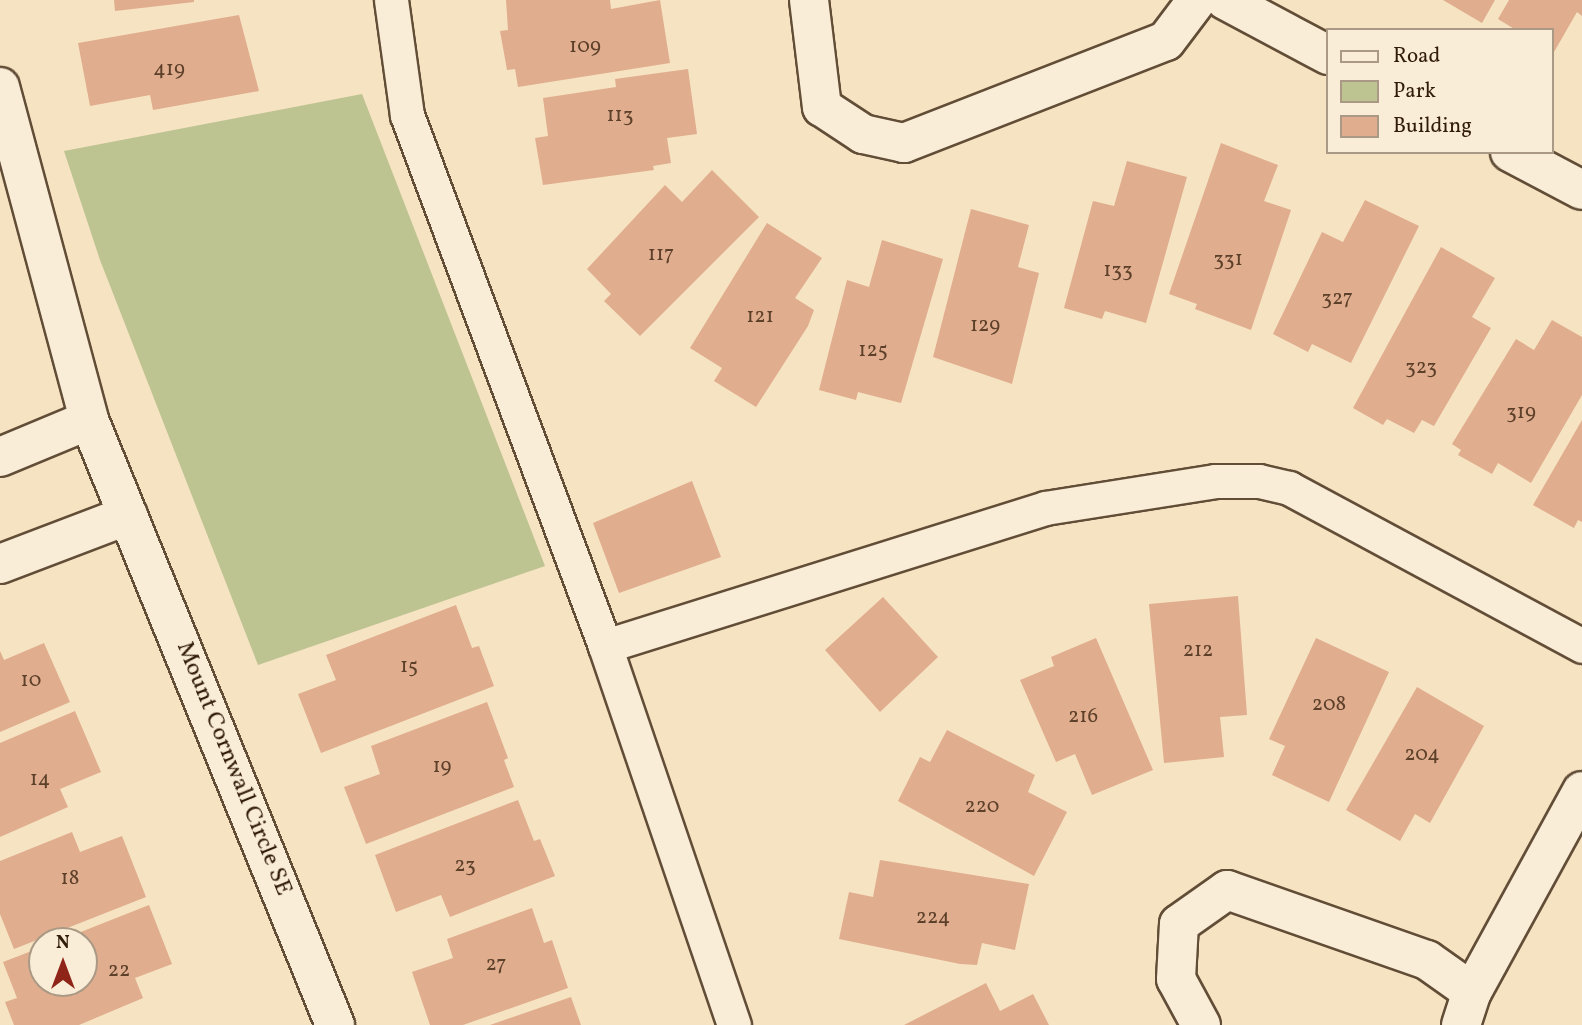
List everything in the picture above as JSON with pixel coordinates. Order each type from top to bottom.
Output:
[{"type":"street","points":[[809,0],[822,107],[863,134],[904,143],[1166,41],[1196,0]]},
{"type":"street","points":[[1225,0],[1326,54]]},
{"type":"street","name":"Mount Cornwall Circle SE","points":[[0,87],[89,420],[335,1025]]},
{"type":"street","points":[[1514,154],[1582,190]]},
{"type":"street","points":[[0,457],[89,420]]},
{"type":"street","points":[[0,564],[128,515]]},
{"type":"street","points":[[1201,1025],[1176,979],[1179,924],[1227,890],[1427,960],[1466,1008],[1582,791]]},
{"type":"lane","points":[[391,0],[407,115],[605,646],[734,1025]]},
{"type":"lane","points":[[605,646],[1045,508],[1215,481],[1259,481],[1289,488],[1582,646]]},
{"type":"green space","points":[[362,94],[545,566],[258,665],[100,260],[64,151]]},
{"type":"building","points":[[114,0],[194,0],[194,2],[115,11]]},
{"type":"building","points":[[506,0],[610,0],[611,9],[660,0],[670,63],[518,87],[515,69],[507,70],[500,31],[508,30]]},
{"type":"building","points":[[1443,0],[1495,0],[1482,23]]},
{"type":"building","points":[[1509,0],[1582,0],[1582,16],[1577,12],[1554,52],[1554,28],[1513,28],[1498,19]]},
{"type":"building","points":[[239,15],[259,91],[153,110],[150,95],[90,106],[78,43]]},
{"type":"building","points":[[688,69],[697,134],[667,138],[671,163],[653,166],[654,170],[543,185],[535,138],[548,136],[543,98],[616,87],[615,79]]},
{"type":"building","points":[[1221,143],[1278,165],[1264,201],[1291,210],[1251,330],[1195,309],[1197,304],[1169,294]]},
{"type":"building","points":[[1127,161],[1187,177],[1146,323],[1105,311],[1102,319],[1064,308],[1093,201],[1114,206]]},
{"type":"building","points":[[712,170],[759,217],[640,336],[604,301],[611,294],[587,269],[665,185],[682,202]]},
{"type":"building","points":[[1365,200],[1419,226],[1351,363],[1312,344],[1308,352],[1273,334],[1322,232],[1343,242]]},
{"type":"building","points":[[971,209],[1029,225],[1018,267],[1039,273],[1012,384],[933,357]]},
{"type":"building","points":[[767,223],[822,258],[795,298],[814,310],[808,326],[756,407],[714,381],[722,368],[690,348]]},
{"type":"building","points":[[882,240],[943,259],[901,403],[858,392],[856,400],[819,390],[847,280],[869,287]]},
{"type":"building","points":[[1441,247],[1495,278],[1472,317],[1491,328],[1434,426],[1422,420],[1414,433],[1387,419],[1383,425],[1353,408]]},
{"type":"building","points":[[1552,320],[1582,337],[1582,395],[1531,483],[1498,463],[1492,474],[1458,455],[1461,450],[1452,444],[1516,339],[1534,350]]},
{"type":"building","points":[[1582,420],[1582,522],[1578,520],[1574,528],[1533,505]]},
{"type":"building","points":[[692,481],[721,557],[619,593],[593,523]]},
{"type":"building","points":[[1238,596],[1247,715],[1220,717],[1224,757],[1164,763],[1149,604]]},
{"type":"building","points":[[883,597],[938,657],[880,712],[825,650]]},
{"type":"building","points":[[456,605],[472,648],[479,646],[494,686],[321,753],[298,694],[336,680],[326,655]]},
{"type":"building","points":[[1096,638],[1153,770],[1092,795],[1075,754],[1056,762],[1020,680],[1054,666],[1051,657]]},
{"type":"building","points":[[1316,638],[1389,672],[1329,802],[1272,775],[1285,746],[1269,739]]},
{"type":"building","points":[[44,643],[70,702],[0,732],[0,651],[4,660]]},
{"type":"building","points":[[1417,687],[1484,726],[1430,823],[1415,814],[1400,841],[1346,810]]},
{"type":"building","points":[[487,702],[508,758],[504,760],[514,787],[366,844],[344,787],[380,774],[371,746]]},
{"type":"building","points":[[75,711],[101,772],[60,789],[68,807],[0,837],[0,743]]},
{"type":"building","points":[[947,730],[1035,775],[1028,792],[1067,812],[1034,876],[898,801],[920,757],[930,762]]},
{"type":"building","points":[[518,800],[534,841],[540,839],[555,876],[450,917],[441,895],[396,912],[375,855]]},
{"type":"building","points":[[72,832],[80,852],[122,836],[146,897],[70,927],[28,927],[28,943],[14,949],[0,914],[0,861]]},
{"type":"building","points":[[880,860],[1029,884],[1015,950],[982,943],[977,965],[960,964],[839,939],[849,892],[873,897]]},
{"type":"building","points":[[149,905],[172,964],[135,978],[143,998],[79,1025],[14,1025],[5,1002],[17,998],[3,962],[28,952],[28,997],[98,997],[98,927],[93,927]]},
{"type":"building","points":[[532,908],[544,943],[552,940],[568,988],[463,1025],[430,1025],[412,972],[453,958],[447,939]]},
{"type":"building","points":[[986,983],[1000,1011],[1033,994],[1049,1025],[904,1025]]},
{"type":"building","points":[[571,997],[581,1025],[490,1025]]}]
